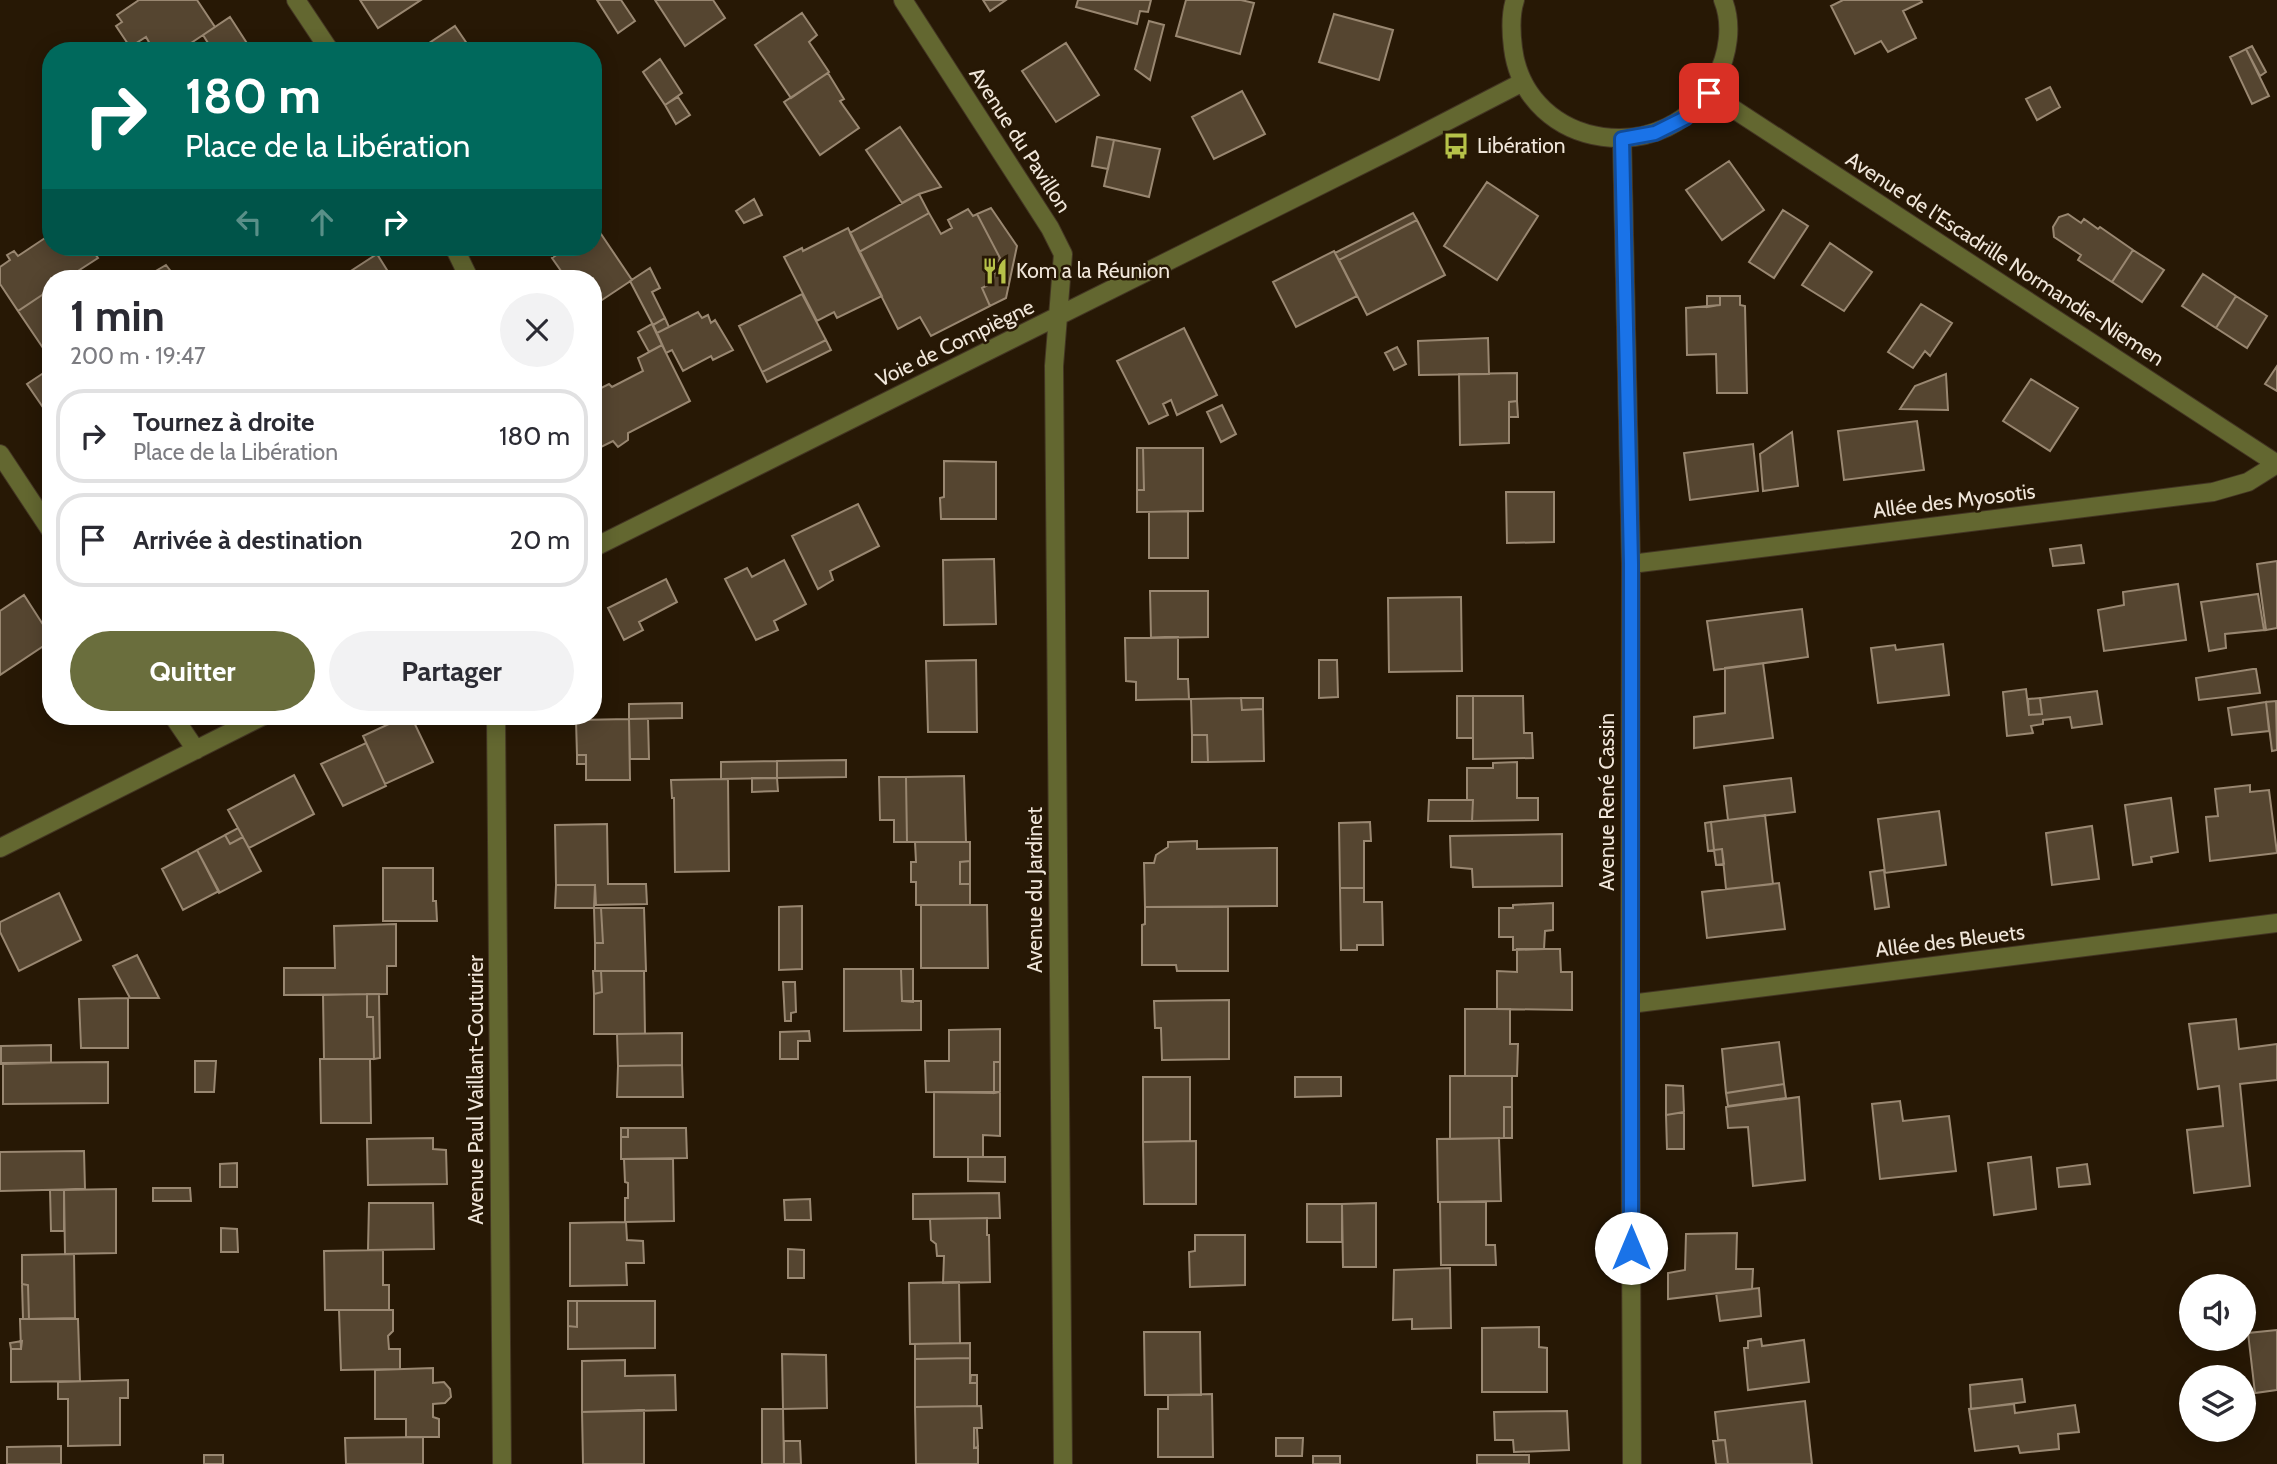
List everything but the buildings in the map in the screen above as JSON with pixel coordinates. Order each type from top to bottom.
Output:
[{"type":"street","points":[[296,0],[324,42]]},
{"type":"street","name":"Avenue du Pavillon","points":[[903,0],[1050,228],[1063,254],[1059,316]]},
{"type":"street","points":[[1509,1],[1514,57],[1523,82],[1541,106],[1564,125],[1592,136],[1622,139],[1655,133],[1685,118],[1709,93],[1722,66],[1728,37],[1723,0]]},
{"type":"street","name":"Voie de Compiègne","points":[[602,544],[1523,82]]},
{"type":"street","name":"Avenue de l'Escadrille Normandie-Niemen","points":[[1709,93],[2277,464]]},
{"type":"street","name":"Avenue René Cassin","points":[[1622,139],[1631,564],[1632,1464]]},
{"type":"street","name":"Avenue du Jardinet","points":[[1059,316],[1054,366],[1063,1464]]},
{"type":"street","points":[[0,454],[42,517]]},
{"type":"street","name":"Allée des Myosotis","points":[[1631,564],[2213,492],[2248,482],[2277,464]]},
{"type":"street","points":[[179,725],[196,750]]},
{"type":"street","points":[[0,848],[245,725]]},
{"type":"street","name":"Avenue Paul Vaillant-Couturier","points":[[496,725],[502,1464]]},
{"type":"street","name":"Allée des Bleuets","points":[[1630,1004],[2277,923]]},
{"type":"place","name":"Libération","points":[[1456,146]]},
{"type":"place","name":"Kom a la Réunion","points":[[995,271]]},
{"type":"route","points":[[1631,1248],[1631,564],[1622,139],[1655,133],[1685,118],[1709,93]]}]
